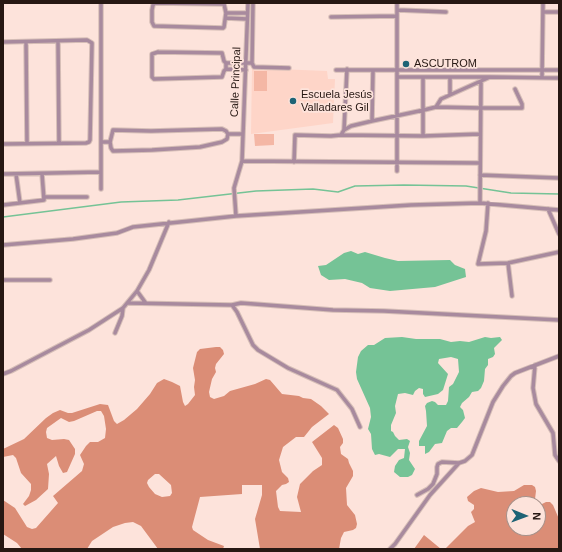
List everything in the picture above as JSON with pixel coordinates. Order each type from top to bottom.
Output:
[{"type":"street","points":[[101,3],[101,189]]},
{"type":"street","points":[[155,3],[224,4],[226,13],[223,28],[157,27],[154,26],[152,22],[152,10],[155,3]]},
{"type":"street","name":"Calle Principal","points":[[236,216],[234,188],[242,161],[248,3]]},
{"type":"street","points":[[253,3],[252,63],[254,67],[289,68]]},
{"type":"street","points":[[397,171],[396,69],[398,3]]},
{"type":"street","points":[[542,77],[543,3]]},
{"type":"street","points":[[398,10],[446,12]]},
{"type":"street","points":[[543,12],[559,12]]},
{"type":"street","points":[[226,13],[248,13]]},
{"type":"street","points":[[331,18],[397,16]]},
{"type":"street","points":[[226,18],[247,19]]},
{"type":"street","points":[[3,42],[58,42],[87,40],[92,43],[90,140],[86,143],[3,144]]},
{"type":"street","points":[[26,42],[27,143]]},
{"type":"street","points":[[58,42],[59,143]]},
{"type":"street","points":[[155,53],[222,53],[224,61],[226,62],[226,69],[222,77],[154,79],[152,77],[152,54],[155,53]]},
{"type":"street","points":[[226,62],[252,63]]},
{"type":"street","points":[[226,69],[246,70]]},
{"type":"street","points":[[341,135],[344,130],[347,69]]},
{"type":"street","points":[[336,70],[559,70]]},
{"type":"street","points":[[372,121],[373,70]]},
{"type":"street","points":[[397,77],[559,78]]},
{"type":"street","points":[[423,77],[423,136]]},
{"type":"street","points":[[450,77],[450,94]]},
{"type":"street","points":[[436,107],[441,100],[450,94],[490,77]]},
{"type":"street","points":[[480,201],[481,81]]},
{"type":"street","points":[[344,130],[352,126],[436,107],[522,108],[522,104],[515,89]]},
{"type":"street","points":[[228,134],[228,139],[222,142],[200,147],[159,150],[113,151],[110,142],[112,130],[152,131],[222,129],[228,134],[243,134]]},
{"type":"street","points":[[294,162],[295,135],[423,136],[480,134]]},
{"type":"street","points":[[101,142],[110,142]]},
{"type":"street","points":[[242,161],[480,163]]},
{"type":"street","points":[[3,174],[101,172]]},
{"type":"street","points":[[16,174],[20,203]]},
{"type":"street","points":[[3,205],[44,200],[42,174]]},
{"type":"street","points":[[480,177],[559,178]]},
{"type":"street","points":[[44,197],[87,197]]},
{"type":"street","points":[[3,246],[117,233],[133,227],[169,222],[236,216],[480,201],[559,210]]},
{"type":"street","points":[[488,203],[486,231],[478,264],[508,264],[559,252]]},
{"type":"street","points":[[548,209],[559,234]]},
{"type":"street","points":[[3,374],[89,330],[123,308],[137,291],[149,270],[169,222]]},
{"type":"street","points":[[508,264],[512,296]]},
{"type":"street","points":[[3,280],[50,280]]},
{"type":"street","points":[[137,291],[145,302]]},
{"type":"street","points":[[128,303],[145,302],[232,305],[241,303],[333,310],[384,311],[559,320]]},
{"type":"street","points":[[232,305],[253,345],[258,350],[288,368],[337,390],[352,409],[360,428]]},
{"type":"street","points":[[115,334],[122,316],[123,308]]},
{"type":"street","points":[[417,495],[428,489],[433,484],[437,474],[438,464],[442,462],[459,463],[465,461],[472,455],[493,402],[502,386],[515,373],[559,356]]},
{"type":"street","points":[[535,365],[533,388],[536,404],[553,433],[555,455],[559,461]]},
{"type":"street","points":[[390,549],[430,495],[459,463]]},
{"type":"shaded area","name":"Escuela Jesús Valladares Gil","points":[[252,68],[327,71],[328,79],[335,79],[333,123],[251,134]]},
{"type":"shaded area","points":[[254,71],[267,71],[267,91],[254,91]]},
{"type":"shaded area","points":[[254,134],[274,134],[274,145],[255,146]]},
{"type":"shaded area","points":[[351,251],[358,254],[365,252],[398,261],[450,260],[455,265],[465,269],[466,277],[435,287],[390,291],[370,288],[362,283],[345,279],[329,280],[321,275],[318,266],[326,265],[344,253]]},
{"type":"shaded area","points":[[402,337],[416,339],[440,339],[451,342],[469,342],[485,337],[500,337],[502,340],[494,348],[495,354],[493,357],[488,359],[488,365],[485,369],[484,381],[481,388],[478,391],[472,392],[460,407],[463,410],[465,418],[457,428],[451,428],[447,431],[442,443],[435,444],[429,452],[425,454],[425,446],[419,446],[419,441],[427,426],[425,406],[427,403],[432,401],[438,405],[446,405],[448,401],[449,387],[453,384],[459,372],[458,359],[451,357],[439,359],[438,363],[448,374],[443,390],[438,394],[425,397],[423,394],[423,389],[419,388],[413,395],[405,393],[398,394],[395,406],[396,413],[391,425],[391,431],[399,440],[407,439],[410,441],[408,447],[410,453],[409,460],[415,469],[412,475],[408,477],[400,477],[394,472],[395,466],[399,460],[404,458],[405,449],[398,449],[390,457],[379,454],[375,455],[372,449],[371,434],[368,429],[371,417],[370,408],[357,379],[356,372],[358,357],[361,351],[368,345],[374,345],[385,338]]},
{"type":"shaded area","points":[[220,347],[224,354],[216,364],[216,372],[212,379],[209,392],[210,397],[214,399],[224,396],[230,391],[255,384],[266,379],[270,380],[282,394],[311,399],[329,414],[312,427],[304,437],[296,437],[283,447],[279,460],[282,472],[288,478],[289,482],[282,485],[276,491],[280,511],[301,512],[297,497],[300,484],[313,471],[322,465],[322,458],[312,442],[334,425],[338,428],[343,439],[343,443],[340,447],[341,454],[348,459],[353,471],[353,476],[346,488],[347,505],[355,515],[357,524],[356,528],[353,530],[344,532],[339,549],[260,549],[255,519],[262,495],[262,485],[242,485],[242,494],[200,497],[192,527],[193,530],[208,540],[224,546],[223,549],[158,549],[141,526],[133,522],[113,527],[92,541],[87,549],[22,549],[17,543],[3,534],[3,500],[15,508],[27,527],[32,529],[36,528],[58,503],[53,496],[82,471],[84,464],[80,455],[86,446],[90,442],[98,442],[105,438],[106,429],[104,416],[101,411],[97,411],[69,422],[61,418],[47,428],[47,438],[52,440],[69,440],[75,449],[75,454],[67,472],[63,473],[56,456],[47,464],[49,474],[48,489],[36,500],[25,506],[23,504],[29,496],[31,484],[21,473],[16,458],[13,455],[3,457],[3,449],[24,439],[46,418],[60,410],[72,413],[100,404],[108,405],[114,421],[117,424],[137,409],[157,383],[164,379],[180,386],[185,406],[195,395],[193,368],[197,352],[200,349]],"holes":[[[155,474],[159,474],[171,485],[172,493],[170,496],[162,497],[155,494],[149,487],[147,483],[148,480]]]},
{"type":"shaded area","points":[[524,485],[532,485],[535,487],[536,491],[535,496],[506,496],[506,536],[546,536],[546,502],[550,502],[553,505],[559,519],[559,549],[445,549],[468,526],[475,522],[471,512],[474,509],[474,505],[468,501],[467,497],[474,491],[481,488],[498,492],[514,491]]},
{"type":"shaded area","points":[[424,535],[441,549],[414,549]]},
{"type":"waterway","points":[[3,217],[121,202],[178,200],[256,191],[313,189],[338,192],[355,186],[466,186],[511,193],[559,194]]},
{"type":"place","name":"ASCUTROM","points":[[406,64]]},
{"type":"place","name":"Escuela Jesús Valladares Gil","points":[[293,101]]}]
